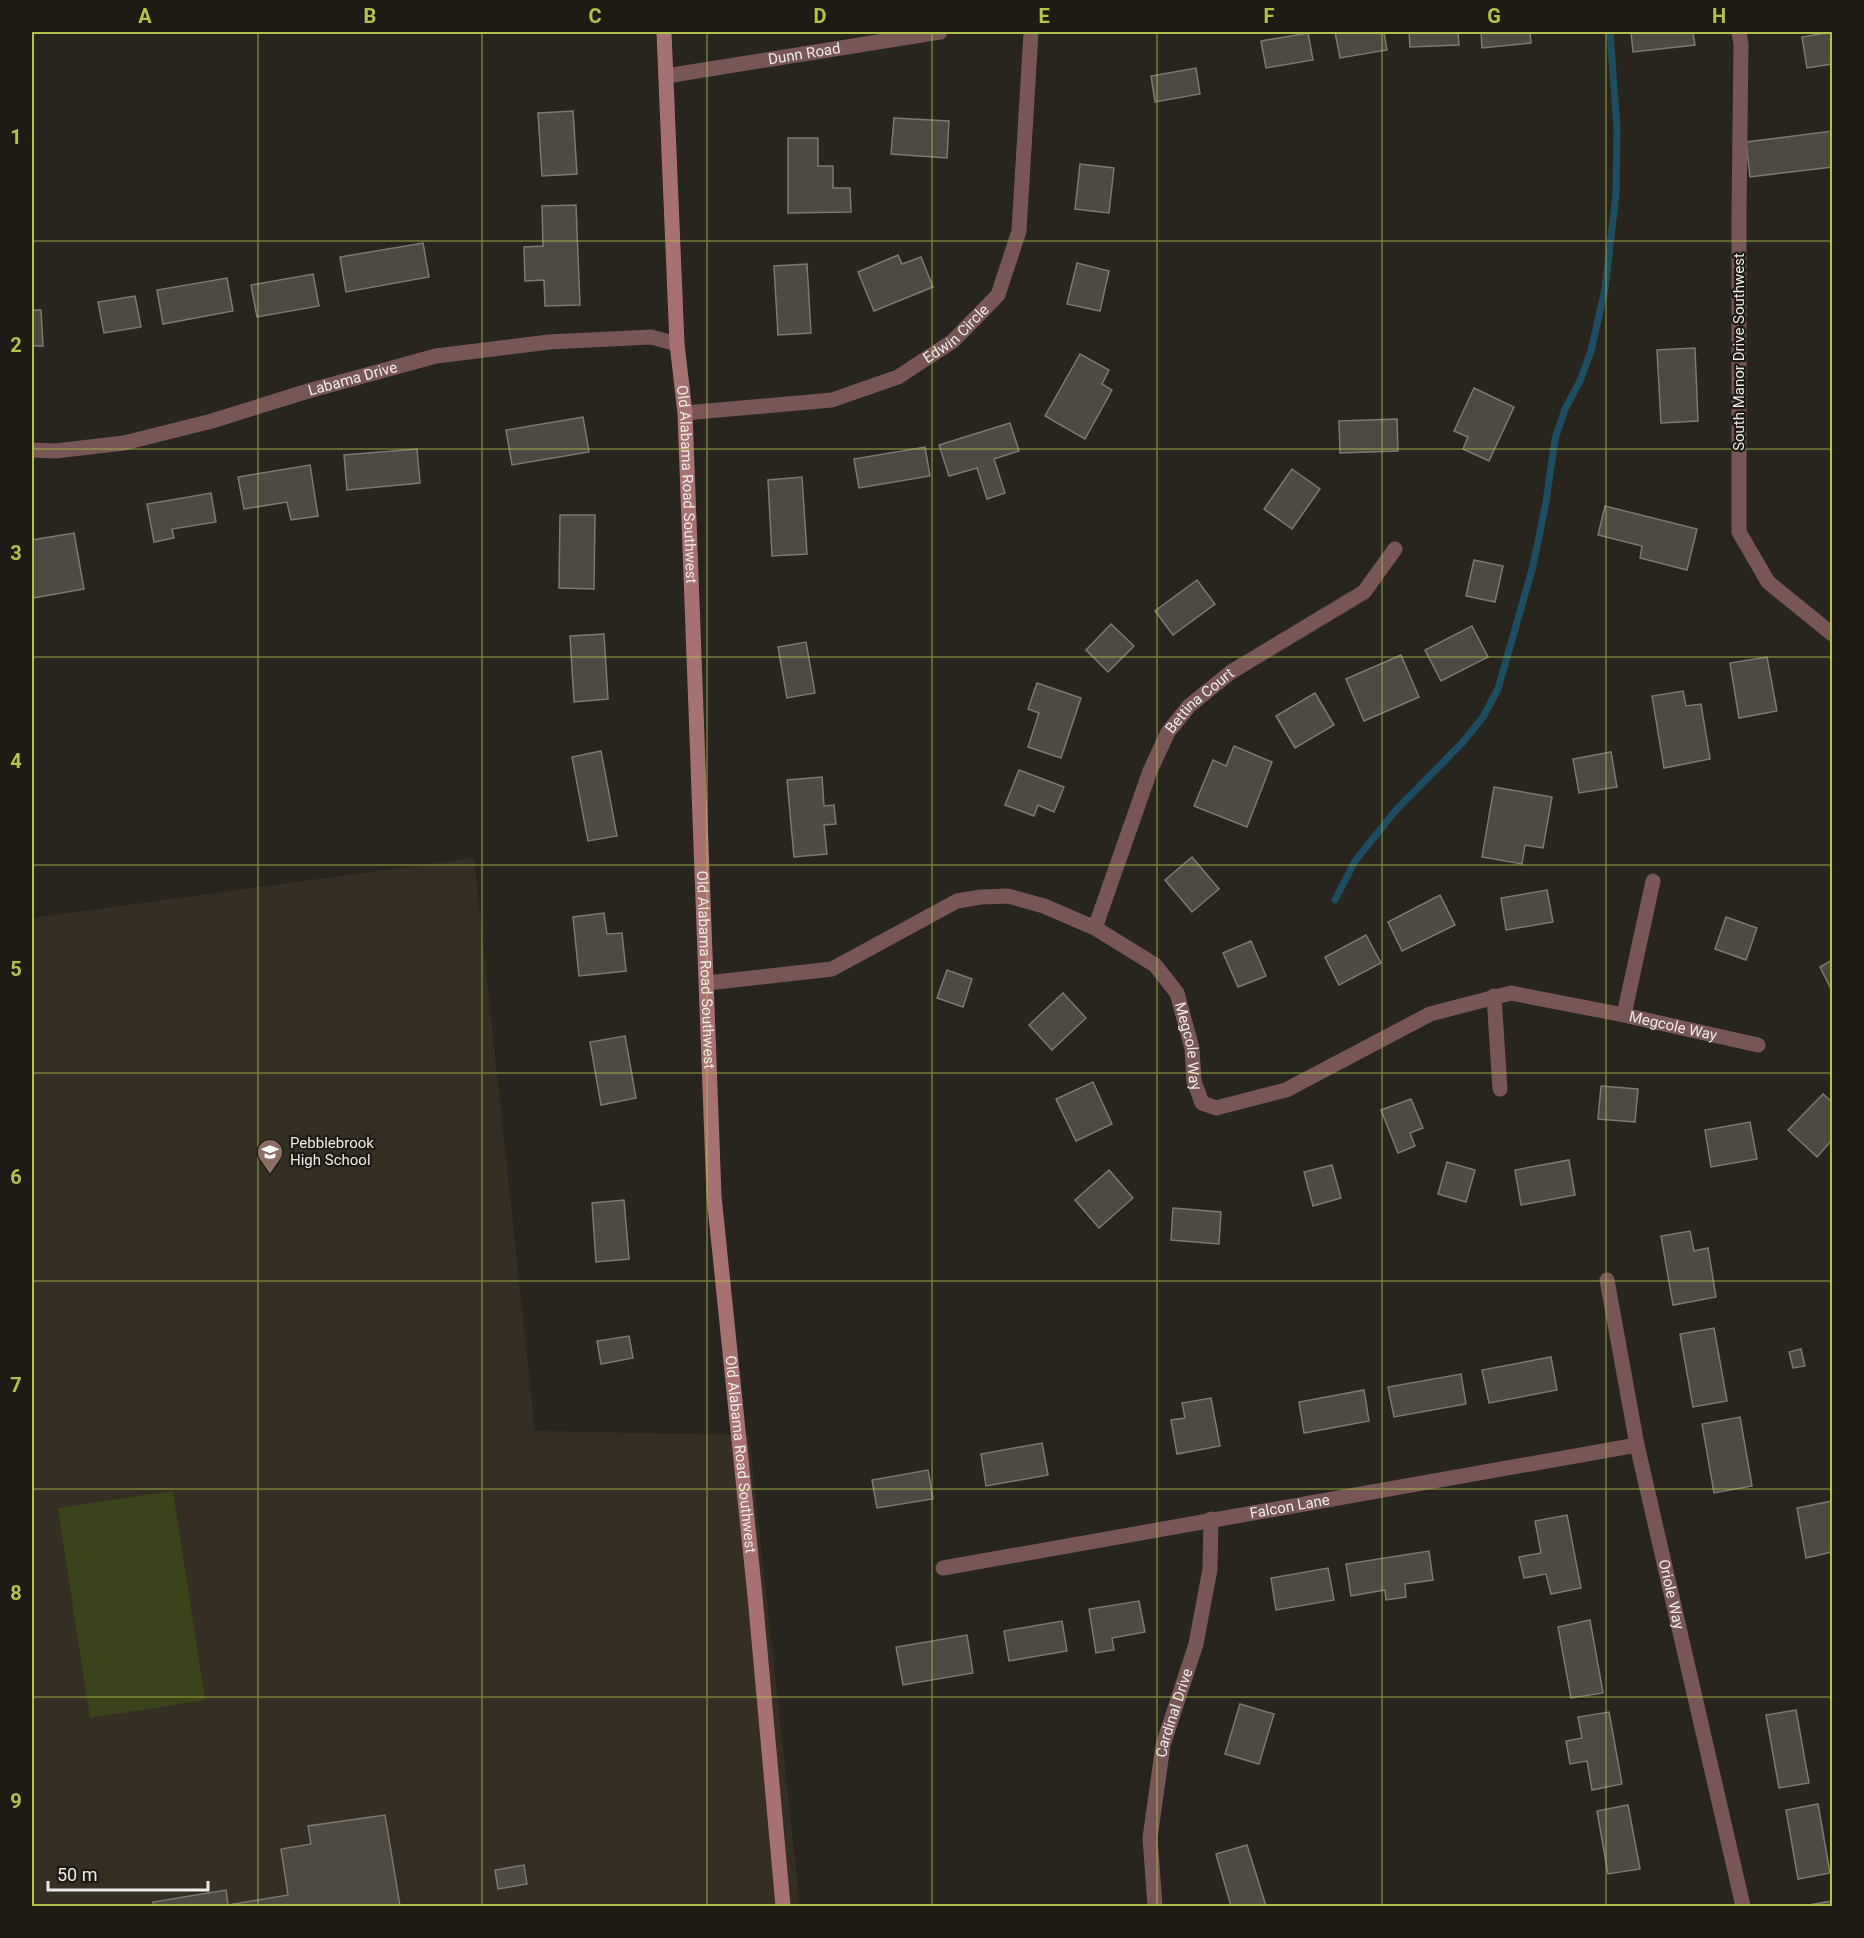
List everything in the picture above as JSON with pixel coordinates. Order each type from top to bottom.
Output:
[{"type":"street","name":"Old Alabama Road Southwest","points":[[664,32],[677,344],[685,413],[714,1196],[755,1596],[783,1906]]},
{"type":"street","name":"Dunn Road","points":[[666,76],[940,32]]},
{"type":"street","name":"Edwin Circle","points":[[685,413],[831,400],[898,377],[953,341],[998,295],[1019,231],[1031,32]]},
{"type":"street","name":"South Manor Drive Southwest","points":[[1739,32],[1741,44],[1738,532],[1768,582],[1833,634]]},
{"type":"street","name":"Labama Drive","points":[[32,450],[55,451],[124,443],[212,421],[308,391],[436,356],[549,342],[651,337],[677,344]]},
{"type":"street","name":"Bettina Court","points":[[1095,928],[1150,771],[1168,732],[1190,706],[1231,672],[1364,592],[1395,549]]},
{"type":"street","points":[[1624,1015],[1653,881]]},
{"type":"street","name":"Megcole Way","points":[[707,983],[832,969],[957,901],[1008,896],[1044,906],[1095,928],[1155,965],[1177,993],[1192,1048],[1194,1081],[1202,1102],[1216,1108],[1286,1090],[1430,1014],[1511,993],[1758,1045]]},
{"type":"street","points":[[1494,996],[1500,1089]]},
{"type":"street","name":"Oriole Way","points":[[1607,1280],[1637,1445],[1743,1906]]},
{"type":"street","name":"Falcon Lane","points":[[943,1568],[1637,1445]]},
{"type":"street","name":"Cardinal Drive","points":[[1155,1906],[1150,1838],[1163,1745],[1196,1644],[1210,1569],[1211,1519]]},
{"type":"shaded area","name":"Pebblebrook High School","points":[[474,858],[535,1431],[749,1435],[800,1906],[32,1906],[32,918]]},
{"type":"green space","points":[[173,1491],[205,1700],[90,1718],[58,1508]]},
{"type":"building","points":[[1335,32],[1384,32],[1387,50],[1340,58]]},
{"type":"building","points":[[1409,32],[1458,32],[1459,45],[1410,47]]},
{"type":"building","points":[[1481,32],[1530,32],[1531,43],[1482,48]]},
{"type":"building","points":[[1631,32],[1693,32],[1695,45],[1633,52]]},
{"type":"building","points":[[1832,32],[1832,64],[1807,68],[1802,37]]},
{"type":"building","points":[[1308,33],[1313,60],[1266,68],[1261,41]]},
{"type":"building","points":[[1196,68],[1200,94],[1155,102],[1151,76]]},
{"type":"building","points":[[573,111],[577,174],[542,176],[538,113]]},
{"type":"building","points":[[894,118],[949,121],[947,158],[891,154]]},
{"type":"building","points":[[1832,131],[1832,167],[1750,177],[1746,142]]},
{"type":"building","points":[[788,138],[818,138],[818,166],[833,166],[833,188],[850,188],[851,212],[788,213]]},
{"type":"building","points":[[1080,164],[1114,168],[1109,213],[1075,209]]},
{"type":"building","points":[[576,205],[580,305],[545,306],[544,280],[525,281],[524,247],[543,246],[542,206]]},
{"type":"building","points":[[423,243],[429,277],[346,292],[340,257]]},
{"type":"building","points":[[898,255],[902,264],[921,257],[933,287],[874,311],[858,272]]},
{"type":"building","points":[[1077,263],[1109,271],[1100,311],[1067,304]]},
{"type":"building","points":[[807,264],[811,333],[778,335],[774,266]]},
{"type":"building","points":[[313,274],[319,306],[257,317],[251,285]]},
{"type":"building","points":[[227,278],[233,311],[163,324],[157,290]]},
{"type":"building","points":[[135,296],[141,327],[104,333],[98,302]]},
{"type":"building","points":[[32,310],[41,310],[43,346],[32,346]]},
{"type":"building","points":[[1695,348],[1698,421],[1661,423],[1657,350]]},
{"type":"building","points":[[1080,354],[1109,370],[1102,384],[1112,390],[1085,439],[1045,416]]},
{"type":"building","points":[[1474,388],[1514,407],[1489,461],[1463,449],[1468,437],[1454,431]]},
{"type":"building","points":[[583,417],[589,452],[512,465],[506,430]]},
{"type":"building","points":[[1397,419],[1398,451],[1340,453],[1339,421]]},
{"type":"building","points":[[1010,423],[1019,451],[994,459],[1005,493],[987,499],[977,468],[949,476],[939,445]]},
{"type":"building","points":[[925,447],[930,476],[859,488],[854,459]]},
{"type":"building","points":[[417,449],[420,483],[347,490],[344,455]]},
{"type":"building","points":[[310,465],[318,516],[291,520],[287,502],[244,509],[238,477]]},
{"type":"building","points":[[1292,469],[1320,489],[1292,529],[1264,509]]},
{"type":"building","points":[[802,477],[807,554],[772,556],[768,480]]},
{"type":"building","points":[[211,493],[216,522],[172,529],[174,538],[154,542],[147,504]]},
{"type":"building","points":[[1605,506],[1697,529],[1687,570],[1640,558],[1642,546],[1598,535]]},
{"type":"building","points":[[560,515],[595,515],[594,589],[559,588]]},
{"type":"building","points":[[74,533],[84,589],[33,598],[32,540]]},
{"type":"building","points":[[1474,560],[1503,566],[1495,602],[1466,596]]},
{"type":"building","points":[[1197,580],[1215,604],[1173,635],[1155,611]]},
{"type":"building","points":[[1111,624],[1134,646],[1108,672],[1086,650]]},
{"type":"building","points":[[1472,626],[1488,657],[1441,681],[1425,650]]},
{"type":"building","points":[[604,634],[608,699],[574,702],[570,636]]},
{"type":"building","points":[[806,642],[815,693],[787,698],[778,647]]},
{"type":"building","points":[[1401,655],[1419,697],[1364,721],[1346,679]]},
{"type":"building","points":[[1767,657],[1777,711],[1739,718],[1730,663]]},
{"type":"building","points":[[1037,683],[1081,698],[1061,758],[1028,747],[1039,713],[1028,709]]},
{"type":"building","points":[[1683,691],[1686,706],[1701,704],[1710,759],[1664,768],[1652,696]]},
{"type":"building","points":[[1315,693],[1334,725],[1295,748],[1276,716]]},
{"type":"building","points":[[1234,746],[1272,762],[1247,827],[1194,806],[1213,760],[1226,766]]},
{"type":"building","points":[[601,751],[617,836],[588,841],[572,757]]},
{"type":"building","points":[[1611,752],[1617,787],[1579,793],[1573,759]]},
{"type":"building","points":[[1019,770],[1064,787],[1054,812],[1038,805],[1034,816],[1005,805]]},
{"type":"building","points":[[822,777],[824,806],[834,805],[836,824],[824,825],[827,854],[794,857],[787,780]]},
{"type":"building","points":[[1494,787],[1552,797],[1543,848],[1525,845],[1522,864],[1482,857]]},
{"type":"building","points":[[1192,857],[1219,889],[1192,912],[1165,880]]},
{"type":"building","points":[[1547,890],[1553,922],[1506,930],[1501,898]]},
{"type":"building","points":[[1440,895],[1455,925],[1402,951],[1388,922]]},
{"type":"building","points":[[604,913],[607,934],[622,933],[626,971],[579,976],[573,917]]},
{"type":"building","points":[[1726,917],[1757,928],[1746,960],[1715,949]]},
{"type":"building","points":[[1366,935],[1381,963],[1339,985],[1325,957]]},
{"type":"building","points":[[1251,941],[1266,976],[1238,987],[1223,953]]},
{"type":"building","points":[[1832,960],[1832,991],[1820,967]]},
{"type":"building","points":[[947,970],[972,979],[963,1007],[937,998]]},
{"type":"building","points":[[1063,993],[1086,1018],[1052,1050],[1029,1025]]},
{"type":"building","points":[[625,1036],[636,1098],[601,1105],[590,1042]]},
{"type":"building","points":[[1093,1082],[1112,1124],[1076,1141],[1056,1099]]},
{"type":"building","points":[[1601,1086],[1638,1089],[1635,1122],[1598,1119]]},
{"type":"building","points":[[1823,1094],[1832,1102],[1832,1140],[1817,1157],[1788,1130]]},
{"type":"building","points":[[1411,1099],[1423,1128],[1410,1133],[1415,1146],[1398,1153],[1381,1110]]},
{"type":"building","points":[[1750,1122],[1757,1159],[1711,1167],[1705,1130]]},
{"type":"building","points":[[1569,1160],[1575,1195],[1521,1205],[1515,1170]]},
{"type":"building","points":[[1447,1162],[1475,1170],[1466,1202],[1438,1194]]},
{"type":"building","points":[[1332,1165],[1341,1198],[1313,1206],[1304,1172]]},
{"type":"building","points":[[1109,1170],[1133,1198],[1099,1228],[1075,1200]]},
{"type":"building","points":[[624,1200],[629,1259],[596,1262],[592,1203]]},
{"type":"building","points":[[1173,1208],[1221,1212],[1219,1244],[1171,1240]]},
{"type":"building","points":[[1690,1231],[1694,1251],[1708,1248],[1716,1297],[1673,1305],[1661,1236]]},
{"type":"building","points":[[1714,1328],[1727,1401],[1693,1407],[1680,1334]]},
{"type":"building","points":[[629,1336],[633,1358],[601,1364],[597,1341]]},
{"type":"building","points":[[1801,1349],[1805,1366],[1793,1368],[1789,1352]]},
{"type":"building","points":[[1551,1357],[1557,1390],[1489,1403],[1482,1370]]},
{"type":"building","points":[[1461,1374],[1466,1404],[1394,1417],[1388,1387]]},
{"type":"building","points":[[1364,1390],[1369,1421],[1304,1433],[1299,1402]]},
{"type":"building","points":[[1211,1398],[1220,1446],[1177,1454],[1171,1420],[1185,1418],[1182,1403]]},
{"type":"building","points":[[1740,1417],[1752,1486],[1714,1493],[1702,1424]]},
{"type":"building","points":[[1042,1443],[1048,1475],[986,1486],[981,1454]]},
{"type":"building","points":[[928,1470],[933,1499],[877,1508],[872,1480]]},
{"type":"building","points":[[1832,1501],[1832,1552],[1806,1558],[1797,1508]]},
{"type":"building","points":[[1567,1515],[1581,1588],[1551,1594],[1546,1574],[1524,1578],[1519,1557],[1541,1553],[1535,1521]]},
{"type":"building","points":[[1429,1551],[1433,1580],[1405,1584],[1406,1597],[1386,1600],[1385,1590],[1351,1596],[1346,1564]]},
{"type":"building","points":[[1328,1568],[1334,1600],[1276,1610],[1271,1578]]},
{"type":"building","points":[[1139,1601],[1145,1632],[1112,1638],[1114,1650],[1096,1653],[1089,1609]]},
{"type":"building","points":[[1590,1620],[1603,1693],[1571,1698],[1558,1627]]},
{"type":"building","points":[[1062,1621],[1067,1651],[1009,1661],[1004,1631]]},
{"type":"building","points":[[967,1635],[973,1673],[903,1685],[896,1647]]},
{"type":"building","points":[[1240,1704],[1274,1714],[1259,1764],[1225,1754]]},
{"type":"building","points":[[1796,1710],[1809,1783],[1779,1788],[1766,1715]]},
{"type":"building","points":[[1609,1712],[1622,1784],[1592,1790],[1587,1761],[1570,1764],[1566,1741],[1582,1738],[1578,1717]]},
{"type":"building","points":[[1818,1804],[1830,1873],[1798,1879],[1786,1810]]},
{"type":"building","points":[[1628,1805],[1640,1869],[1608,1874],[1597,1811]]},
{"type":"building","points":[[385,1815],[400,1906],[154,1906],[153,1902],[226,1890],[228,1905],[288,1895],[281,1849],[311,1844],[308,1826]]},
{"type":"building","points":[[1247,1845],[1266,1906],[1231,1906],[1216,1854]]},
{"type":"building","points":[[524,1865],[527,1884],[498,1889],[495,1870]]},
{"type":"building","points":[[1832,1901],[1832,1906],[1803,1906]]},
{"type":"waterway","points":[[1335,900],[1355,861],[1396,810],[1463,742],[1483,717],[1498,689],[1533,566],[1546,502],[1555,439],[1565,409],[1580,381],[1591,351],[1605,289],[1616,194],[1617,128],[1610,32]]},
{"type":"place","name":"Pebblebrook High School","points":[[270,1175]]}]
